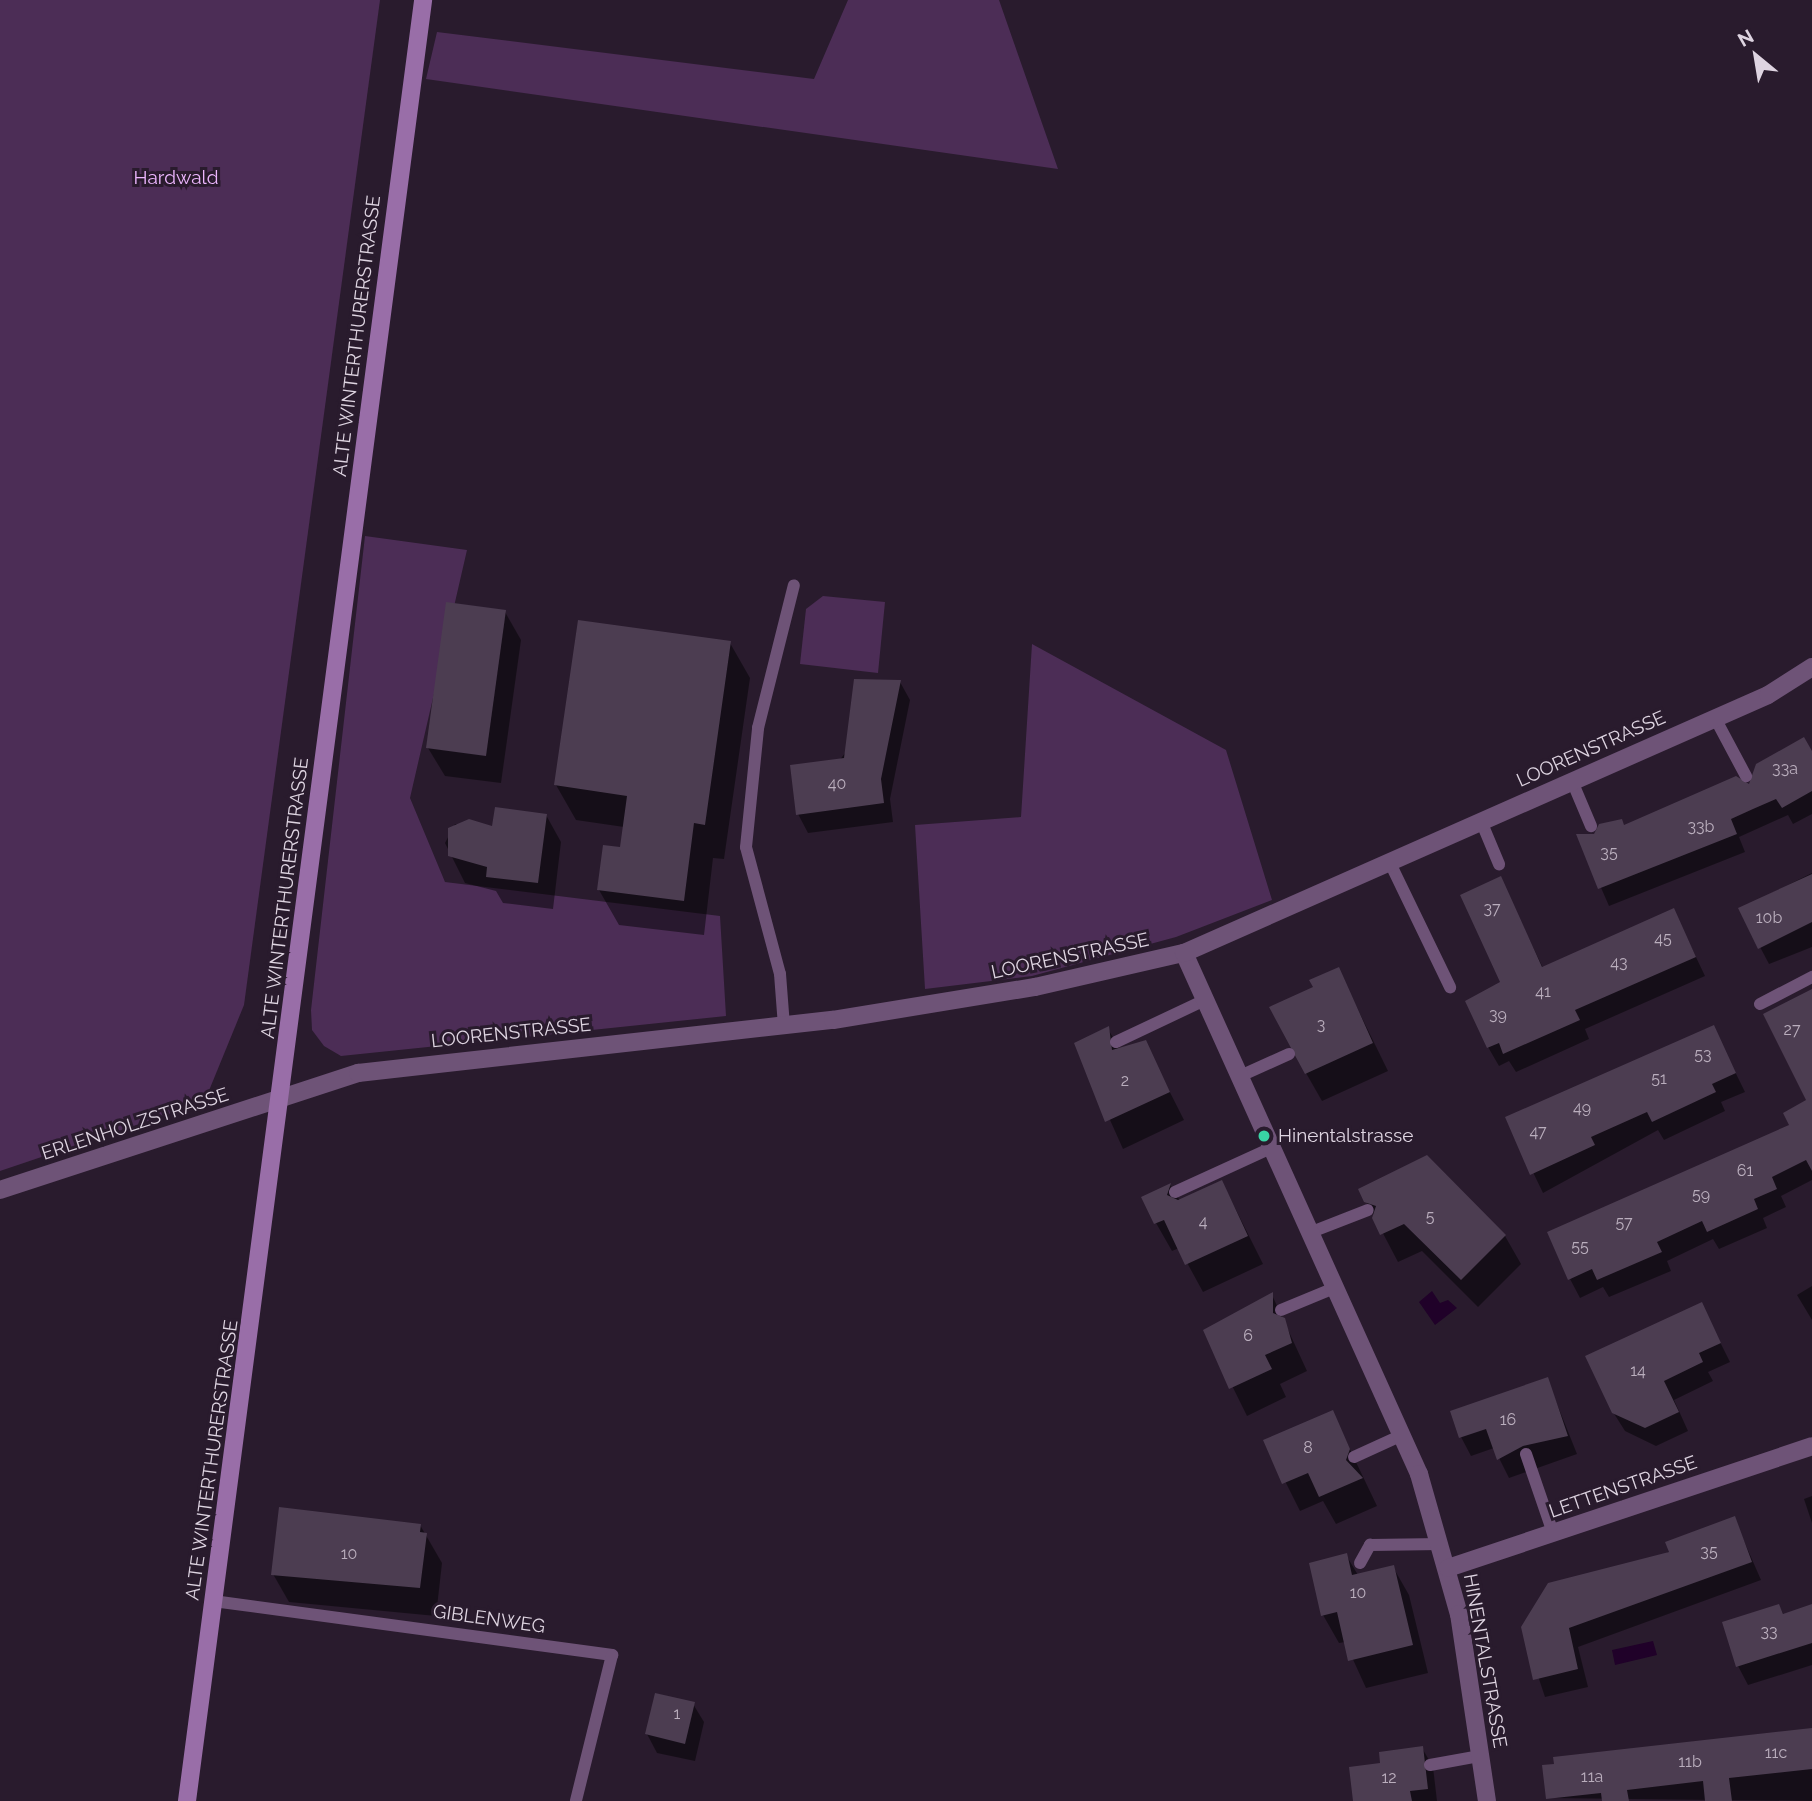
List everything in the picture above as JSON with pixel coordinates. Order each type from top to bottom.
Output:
[{"type":"main road","name":"ALTE WINTERTHURERSTRASSE","points":[[187,1801],[282,1097],[423,0]]},
{"type":"street","name":"LOORENSTRASSE","points":[[282,1097],[323,1081],[409,1065],[784,1026],[1035,988],[1184,953],[1391,864],[1481,821],[1715,718],[1812,667]]},
{"type":"street","name":"HINENTALSTRASSE","points":[[1184,953],[1269,1149],[1402,1435],[1441,1544],[1448,1568],[1487,1801]]},
{"type":"street","name":"ERLENHOLZSTRASSE","points":[[0,1190],[282,1097]]},
{"type":"street","name":"LETTENSTRASSE","points":[[1448,1568],[1812,1446]]},
{"type":"lane","points":[[784,1026],[780,974],[746,847],[758,728],[794,585]]},
{"type":"lane","points":[[1715,718],[1746,776]]},
{"type":"lane","points":[[1572,781],[1591,826]]},
{"type":"lane","points":[[1481,821],[1499,864]]},
{"type":"lane","points":[[1391,864],[1450,987]]},
{"type":"lane","points":[[1760,1004],[1812,977]]},
{"type":"lane","points":[[1116,1042],[1205,1000]]},
{"type":"lane","points":[[1238,1077],[1289,1054]]},
{"type":"lane","points":[[1175,1192],[1269,1149]]},
{"type":"lane","points":[[1309,1233],[1368,1210]]},
{"type":"lane","points":[[1281,1310],[1334,1287]]},
{"type":"lane","points":[[1354,1457],[1402,1435]]},
{"type":"lane","points":[[1526,1454],[1553,1533]]},
{"type":"lane","points":[[1360,1563],[1370,1545],[1441,1544]]},
{"type":"lane","name":"GIBLENWEG","points":[[213,1601],[611,1655],[576,1801]]},
{"type":"lane","points":[[1430,1765],[1480,1756]]},
{"type":"green space","name":"Hardwald","points":[[0,0],[380,0],[244,1005],[208,1093],[169,1114],[0,1171]]},
{"type":"green space","points":[[848,0],[999,0],[1058,169],[426,79],[437,32],[814,79]]},
{"type":"green space","points":[[365,536],[467,550],[410,798],[445,882],[720,916],[726,1016],[341,1056],[324,1046],[312,1030],[311,1010]]},
{"type":"green space","points":[[823,596],[885,602],[878,673],[800,664],[806,609]]},
{"type":"green space","points":[[1032,644],[1226,750],[1272,900],[1176,937],[1032,976],[925,989],[915,825],[1021,817]]},
{"type":"shaded area","points":[[1432,1291],[1440,1303],[1448,1300],[1457,1308],[1435,1325],[1419,1302]]},
{"type":"shaded area","points":[[1653,1641],[1657,1655],[1615,1665],[1612,1650]]},
{"type":"building","points":[[446,602],[506,610],[486,756],[426,748]]},
{"type":"building","points":[[578,620],[731,641],[705,825],[694,823],[684,901],[597,890],[603,845],[620,847],[627,796],[554,785]]},
{"type":"building","points":[[854,679],[901,680],[881,779],[884,803],[796,815],[790,765],[844,758]]},
{"type":"building","points":[[1804,737],[1812,751],[1812,791],[1782,808],[1776,799],[1731,819],[1737,834],[1598,889],[1576,834],[1594,834],[1599,824],[1622,819],[1624,825],[1736,776],[1749,784],[1756,764]]},
{"type":"building","points":[[495,807],[547,814],[538,883],[486,877],[487,867],[448,856],[448,828],[469,819],[492,826]]},
{"type":"building","points":[[1812,874],[1812,922],[1758,949],[1738,908]]},
{"type":"building","points":[[1501,876],[1542,967],[1674,908],[1696,957],[1575,1010],[1580,1020],[1503,1054],[1499,1043],[1487,1048],[1465,1001],[1500,982],[1460,895]]},
{"type":"building","points":[[1339,967],[1373,1043],[1305,1074],[1269,1007],[1313,987],[1309,980]]},
{"type":"building","points":[[1812,989],[1812,1171],[1806,1160],[1772,1177],[1777,1189],[1754,1199],[1758,1209],[1707,1232],[1702,1221],[1657,1242],[1662,1252],[1597,1280],[1592,1269],[1568,1280],[1547,1232],[1789,1125],[1783,1113],[1806,1100],[1763,1014]]},
{"type":"building","points":[[1714,1025],[1736,1073],[1712,1084],[1716,1092],[1652,1122],[1647,1112],[1591,1137],[1595,1145],[1530,1175],[1505,1117]]},
{"type":"building","points":[[1109,1026],[1112,1050],[1146,1040],[1170,1092],[1105,1122],[1074,1043]]},
{"type":"building","points":[[1427,1155],[1506,1235],[1461,1280],[1404,1224],[1380,1235],[1372,1218],[1376,1206],[1364,1202],[1358,1189]]},
{"type":"building","points":[[1222,1180],[1248,1236],[1185,1265],[1164,1220],[1154,1224],[1141,1197],[1171,1183],[1167,1195],[1178,1200]]},
{"type":"building","points":[[1273,1292],[1273,1313],[1285,1318],[1292,1343],[1265,1355],[1272,1369],[1229,1389],[1203,1330]]},
{"type":"building","points":[[1702,1302],[1721,1343],[1699,1353],[1703,1362],[1664,1381],[1679,1412],[1645,1428],[1612,1413],[1585,1356]]},
{"type":"building","points":[[1548,1377],[1568,1436],[1523,1446],[1497,1460],[1486,1429],[1459,1438],[1450,1411]]},
{"type":"building","points":[[1333,1410],[1350,1449],[1346,1460],[1363,1478],[1319,1497],[1308,1473],[1282,1484],[1263,1440]]},
{"type":"building","points":[[279,1507],[421,1524],[420,1532],[427,1533],[420,1588],[271,1575]]},
{"type":"building","points":[[1735,1516],[1752,1562],[1569,1628],[1578,1669],[1533,1680],[1521,1627],[1548,1583],[1669,1552],[1665,1542]]},
{"type":"building","points":[[1347,1553],[1352,1575],[1394,1565],[1413,1645],[1348,1661],[1337,1612],[1321,1616],[1309,1563]]},
{"type":"building","points":[[1779,1604],[1783,1614],[1812,1604],[1812,1643],[1736,1667],[1722,1622]]},
{"type":"building","points":[[655,1693],[695,1702],[685,1744],[645,1734]]},
{"type":"building","points":[[1812,1728],[1812,1769],[1729,1778],[1732,1801],[1705,1801],[1703,1781],[1627,1790],[1629,1801],[1602,1801],[1601,1793],[1546,1799],[1542,1765],[1554,1764],[1553,1757]]},
{"type":"building","points":[[1423,1746],[1428,1789],[1410,1791],[1412,1801],[1353,1801],[1349,1767],[1380,1763],[1379,1752]]},
{"type":"place","name":"Hinentalstrasse","points":[[1264,1136]]}]
